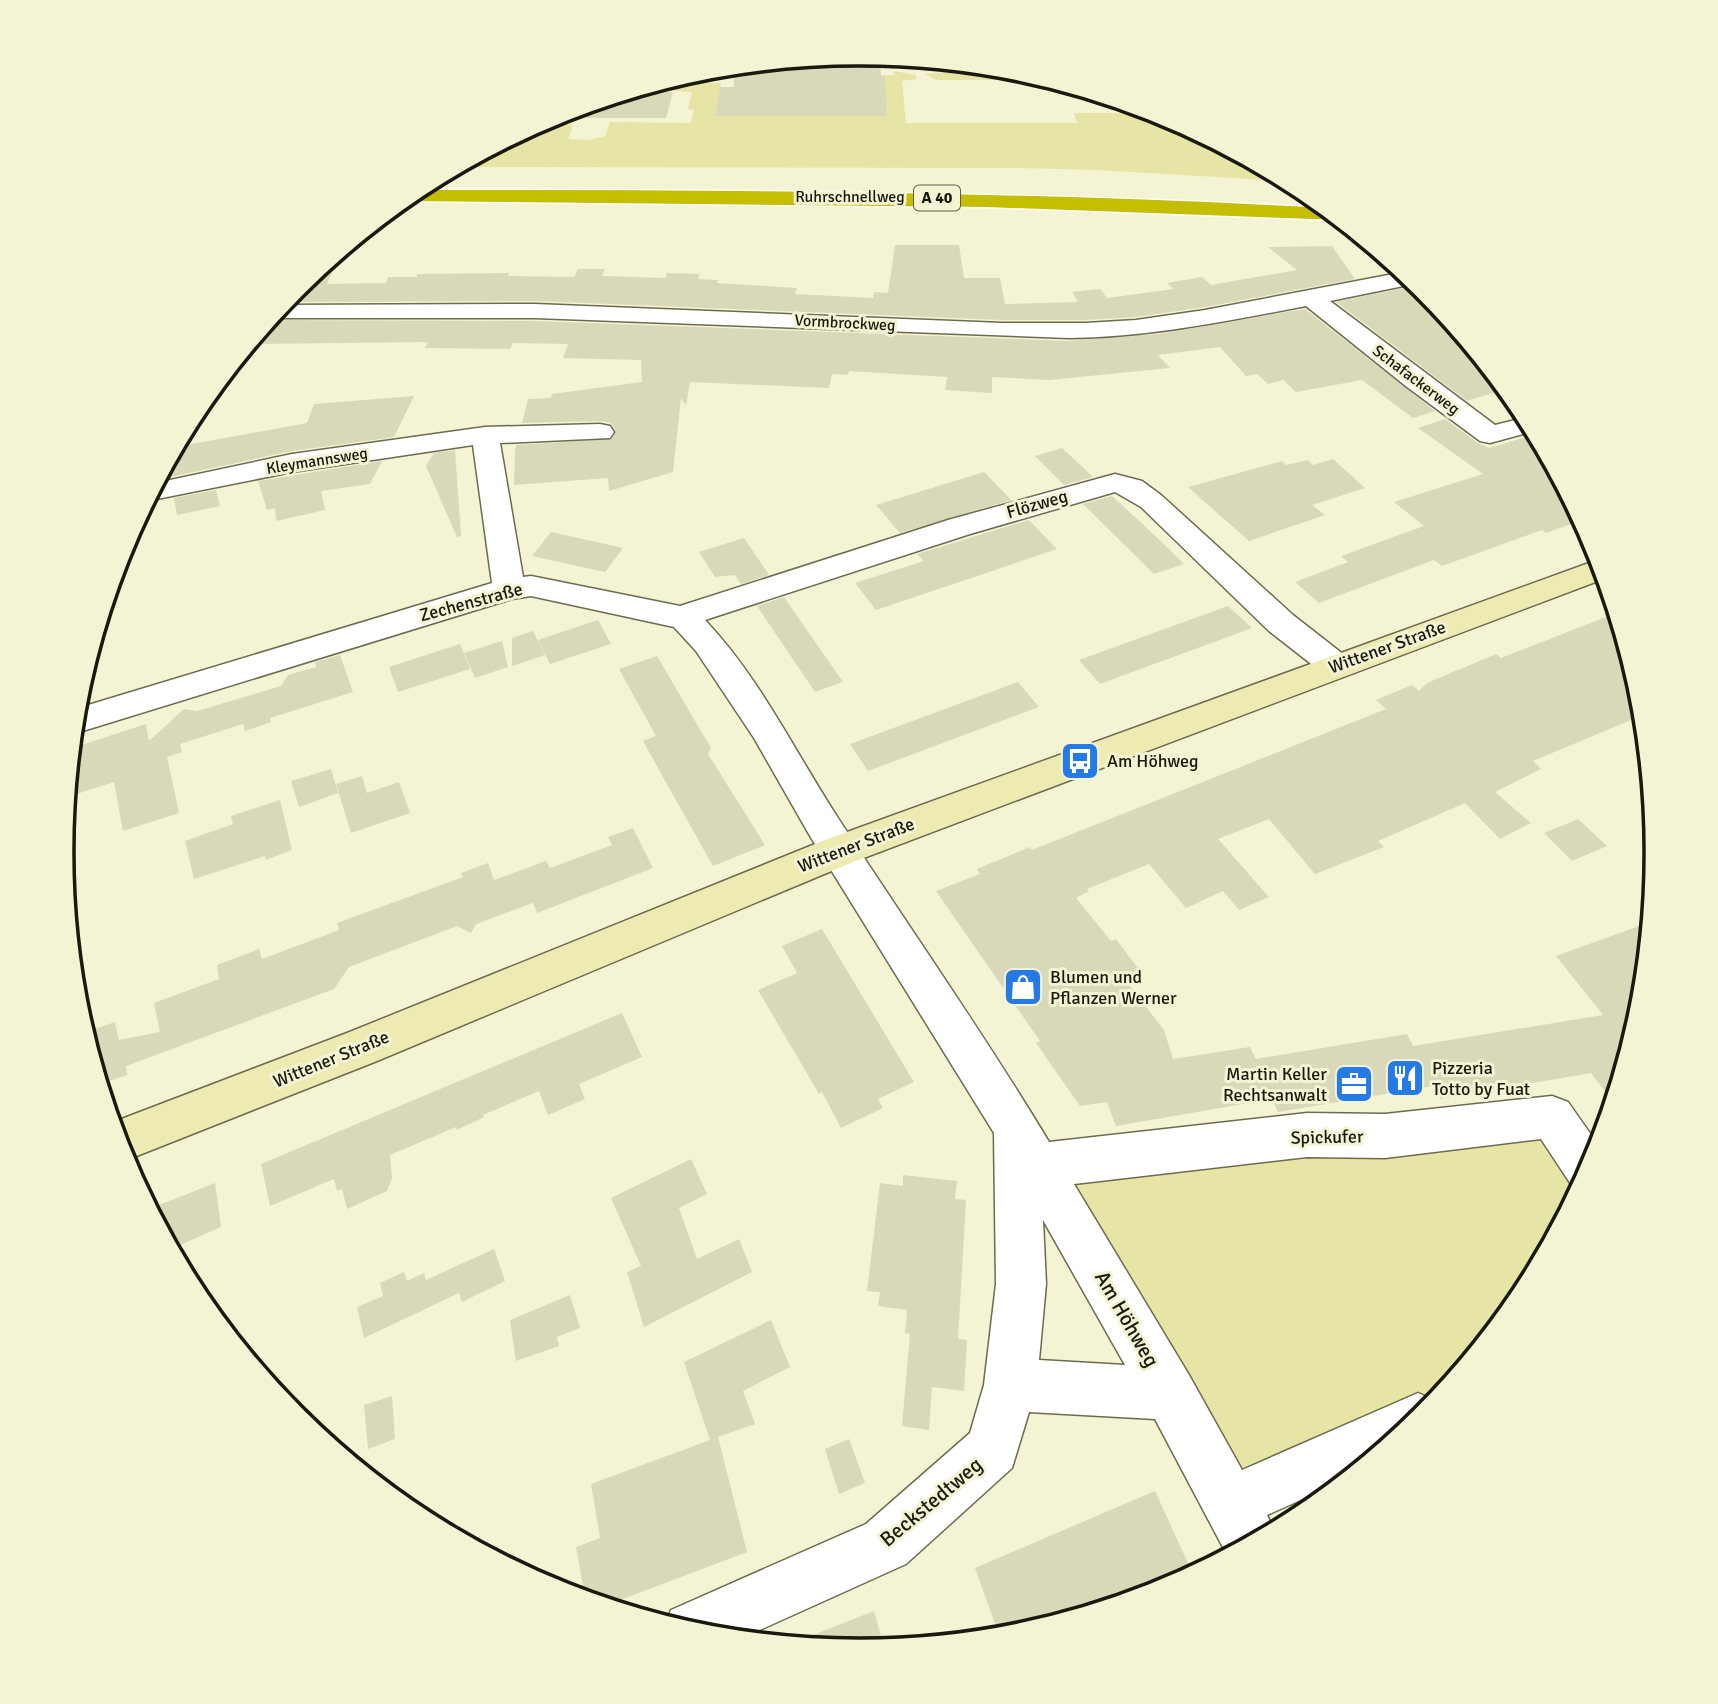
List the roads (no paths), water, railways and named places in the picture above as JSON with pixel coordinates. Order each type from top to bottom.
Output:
[{"type":"highway","name":"Ruhrschnellweg","points":[[458,177],[960,179]]},
{"type":"highway","points":[[987,180],[1287,194]]},
{"type":"highway","name":"Ruhrschnellweg","points":[[428,196],[930,198],[1146,204],[1316,214]]},
{"type":"main road","name":"Wittener Straße","points":[[127,1138],[362,1047],[839,851],[1593,571]]},
{"type":"street","name":"Vormbrockweg","points":[[289,312],[535,311],[1002,330],[1072,330],[1147,325],[1397,281]]},
{"type":"street","name":"Schafackerweg","points":[[1310,297],[1416,382],[1490,435],[1519,427]]},
{"type":"street","name":"Kleymannsweg","points":[[163,490],[292,463],[485,435],[600,432]]},
{"type":"street","points":[[485,435],[509,589]]},
{"type":"street","name":"Flözweg","points":[[685,618],[697,610],[958,527],[1097,487],[1120,483],[1131,486],[1151,501],[1311,649],[1336,666]]},
{"type":"street","name":"Zechenstraße","points":[[85,718],[509,589],[531,586],[685,618]]},
{"type":"street","points":[[685,618],[708,643],[767,730],[839,851]]},
{"type":"street","name":"Am Höhweg","points":[[839,851],[1027,1148],[1170,1394],[1240,1523]]},
{"type":"street","name":"Spickufer","points":[[1027,1148],[1307,1135],[1385,1136],[1552,1117],[1582,1159]]},
{"type":"street","name":"Beckstedtweg","points":[[710,1623],[886,1544],[993,1449],[1010,1385],[1021,1284],[1027,1148]]},
{"type":"street","points":[[1010,1385],[1170,1394]]},
{"type":"street","points":[[1240,1523],[1372,1447]]},
{"type":"place","name":"Am Höhweg","points":[[1080,761]]},
{"type":"place","name":"Blumen und Pflanzen Werner","points":[[1023,987]]},
{"type":"place","name":"Pizzeria Totto by Fuat","points":[[1405,1078]]},
{"type":"place","name":"Martin Keller Rechtsanwalt","points":[[1354,1084]]}]
